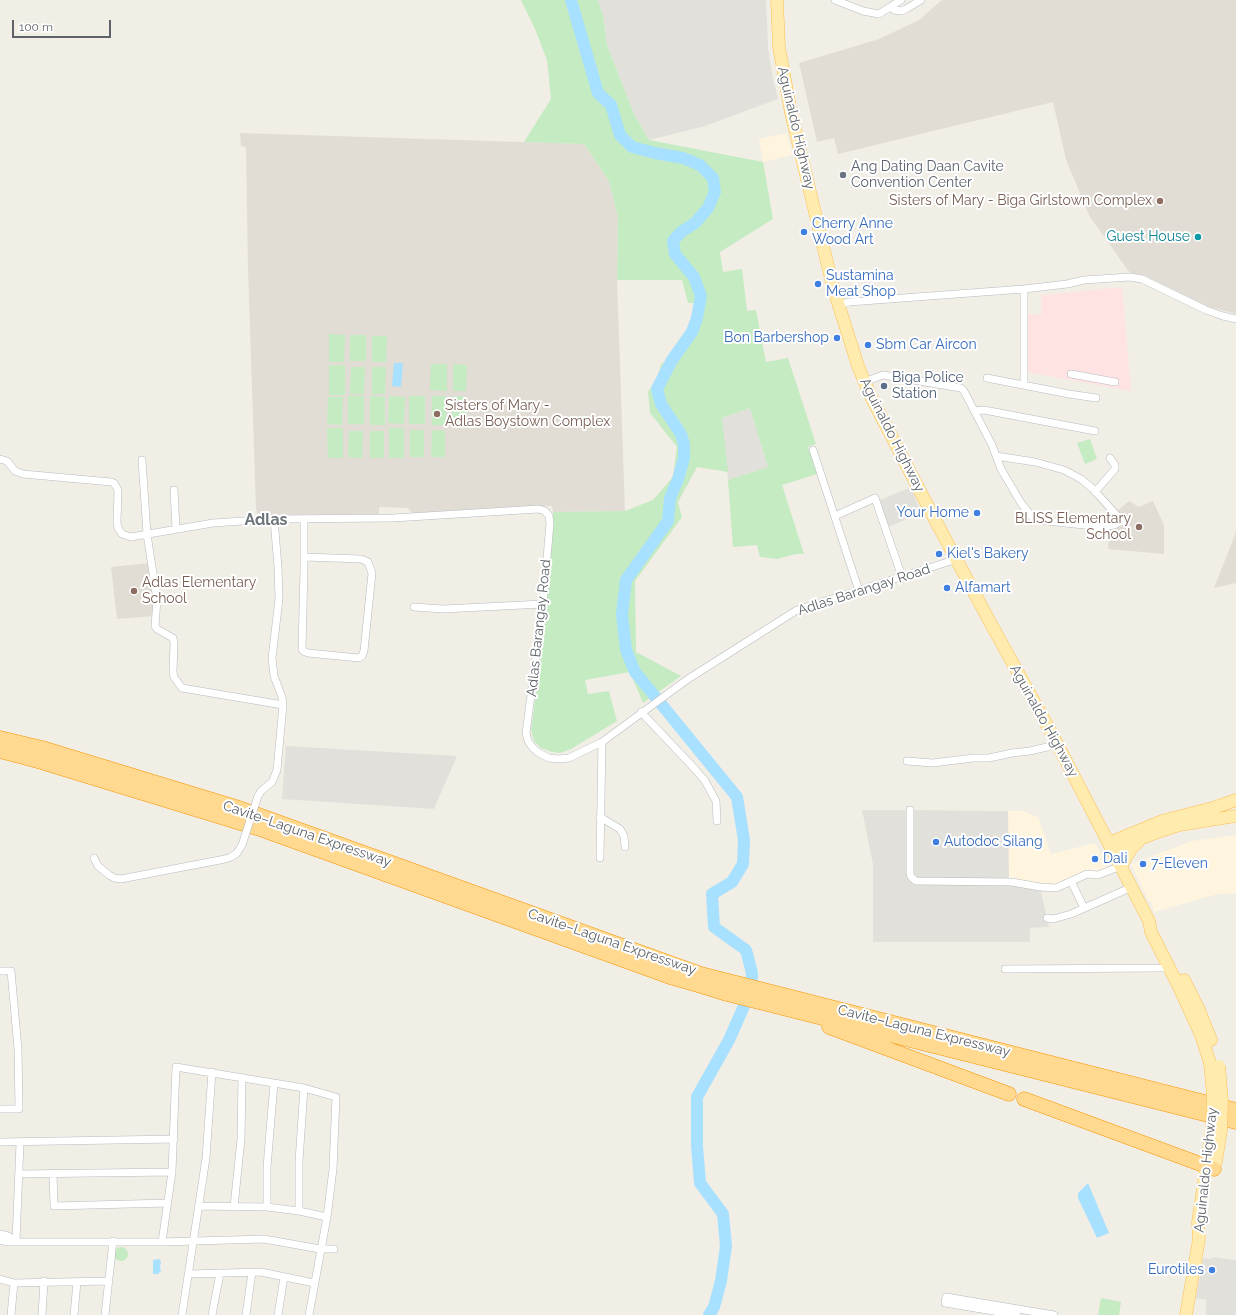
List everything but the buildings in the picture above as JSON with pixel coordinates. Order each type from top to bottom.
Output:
[{"type":"highway","name":"Cavite–Laguna Expressway","points":[[0,738],[42,748],[242,809],[672,965],[729,988]]},
{"type":"highway","name":"Cavite–Laguna Expressway","points":[[0,751],[257,828],[670,977],[729,988],[1236,1110]]},
{"type":"highway","name":"Cavite–Laguna Expressway","points":[[763,996],[1236,1122]]},
{"type":"highway","points":[[763,996],[1009,1094]]},
{"type":"highway","points":[[1024,1099],[1211,1168]]},
{"type":"main road","name":"Aguinaldo Highway","points":[[777,0],[779,47],[786,89],[838,305],[864,382],[921,494],[1057,742],[1111,846],[1149,921],[1151,932],[1179,987],[1214,1064]]},
{"type":"main road","points":[[1121,866],[1138,835],[1162,820],[1216,807],[1236,800]]},
{"type":"main road","points":[[1111,846],[1138,835],[1179,825],[1236,816]]},
{"type":"main road","points":[[1101,827],[1117,832],[1138,835]]},
{"type":"main road","name":"Aguinaldo Highway","points":[[1149,921],[1158,928],[1199,1010],[1212,1043],[1214,1064],[1222,1101],[1216,1129],[1211,1168],[1198,1222],[1199,1239],[1186,1315]]},
{"type":"street","points":[[835,0],[871,14],[879,14],[899,1]]},
{"type":"street","points":[[890,7],[894,10],[902,10],[921,0]]},
{"type":"street","points":[[838,305],[849,302],[1024,289],[1067,284],[1084,280],[1130,277],[1142,279],[1206,310],[1236,319]]},
{"type":"street","points":[[1024,289],[1024,385]]},
{"type":"street","points":[[1070,374],[1115,382]]},
{"type":"street","points":[[864,382],[883,375],[961,388],[975,411],[1001,469],[1028,513],[1038,520],[1102,527],[1114,525],[1122,521],[1095,492],[1081,480],[1064,470],[1035,462],[996,456]]},
{"type":"street","points":[[987,378],[1096,398]]},
{"type":"street","points":[[975,411],[984,410],[1095,431]]},
{"type":"street","points":[[813,450],[859,590]]},
{"type":"street","points":[[1095,492],[1115,469],[1115,465],[1110,458]]},
{"type":"street","name":"Adlas Barangay Road","points":[[2,460],[9,462],[15,471],[23,474],[111,482],[117,486],[118,490],[117,523],[122,534],[131,537],[213,524],[274,519],[393,518],[539,508],[545,511],[549,516],[550,523],[543,604],[526,733],[528,741],[533,748],[549,758],[569,758],[602,742],[664,695],[797,610],[957,559]]},
{"type":"street","points":[[142,460],[147,534],[157,595],[155,626],[157,629],[173,638],[174,677],[182,688],[283,705]]},
{"type":"street","points":[[174,490],[176,530]]},
{"type":"street","points":[[835,516],[875,498],[902,577]]},
{"type":"street","points":[[94,858],[98,866],[109,875],[114,878],[121,879],[225,859],[234,856],[242,845],[258,796],[272,782],[277,770],[283,705],[282,697],[274,676],[272,658],[279,599],[274,519]]},
{"type":"street","points":[[304,519],[302,651],[354,659],[359,658],[362,656],[365,644],[372,573],[368,562],[361,559],[304,556]]},
{"type":"street","points":[[414,607],[444,609],[543,604]]},
{"type":"street","points":[[641,712],[705,781],[716,801],[717,821]]},
{"type":"street","points":[[600,858],[602,742]]},
{"type":"street","points":[[907,761],[932,763],[974,758],[989,758],[1030,751],[1047,747],[1057,742]]},
{"type":"street","points":[[910,810],[910,873],[913,880],[1012,882],[1056,888],[1087,874],[1098,875],[1121,866]]},
{"type":"street","points":[[600,817],[620,829],[624,836],[626,847]]},
{"type":"street","points":[[1071,882],[1084,908]]},
{"type":"street","points":[[1047,918],[1053,919],[1071,914],[1132,887]]},
{"type":"street","points":[[1005,969],[1163,968],[1167,965]]},
{"type":"street","points":[[0,971],[11,971],[18,1049],[19,1109],[0,1109]]},
{"type":"street","points":[[162,1242],[172,1172],[176,1067],[304,1088],[336,1097],[333,1170],[327,1217],[309,1315]]},
{"type":"street","points":[[182,1315],[200,1206],[206,1158],[212,1072]]},
{"type":"street","points":[[234,1206],[241,1139],[242,1078]]},
{"type":"street","points":[[267,1207],[267,1167],[274,1083]]},
{"type":"street","points":[[299,1211],[299,1161],[304,1088]]},
{"type":"street","points":[[0,1142],[20,1143],[174,1139]]},
{"type":"street","points":[[16,1242],[20,1143]]},
{"type":"street","points":[[19,1174],[172,1172]]},
{"type":"street","points":[[53,1173],[54,1206],[168,1203]]},
{"type":"street","points":[[200,1206],[267,1207],[299,1211],[327,1217]]},
{"type":"street","points":[[0,1234],[8,1236],[16,1242]]},
{"type":"street","points":[[0,1240],[16,1242],[162,1242],[264,1239],[320,1249],[334,1249]]},
{"type":"street","points":[[105,1315],[113,1241]]},
{"type":"street","points":[[246,1315],[252,1272]]},
{"type":"street","points":[[189,1274],[262,1272],[314,1283]]},
{"type":"street","points":[[212,1315],[220,1273]]},
{"type":"street","points":[[278,1315],[284,1277]]},
{"type":"street","points":[[0,1279],[14,1283],[44,1281],[109,1282]]},
{"type":"street","points":[[42,1315],[44,1281]]},
{"type":"street","points":[[74,1315],[77,1282]]},
{"type":"street","points":[[11,1315],[14,1283]]},
{"type":"street","points":[[1017,1315],[945,1300],[1054,1315]]},
{"type":"shaded area","points":[[598,0],[766,0],[768,47],[778,99],[705,126],[649,140],[634,114],[607,45],[603,15]]},
{"type":"shaded area","points":[[942,0],[1236,0],[1236,314],[1207,306],[1143,275],[1130,273],[1090,217],[1066,160],[1053,102],[838,154],[834,138],[817,142],[799,63],[879,39],[919,20]]},
{"type":"shaded area","name":"Sisters of Mary - Adlas Boystown Complex","points":[[240,133],[584,144],[609,181],[618,217],[617,280],[625,511],[553,512],[552,506],[525,506],[414,513],[408,508],[379,507],[379,514],[262,515],[257,513],[248,269],[246,147],[241,146]]},
{"type":"shaded area","points":[[787,133],[792,155],[763,162],[759,139]]},
{"type":"shaded area","points":[[1122,287],[1131,391],[1027,372],[1028,314],[1041,315],[1041,295]]},
{"type":"shaded area","points":[[750,408],[768,467],[728,480],[722,418]]},
{"type":"shaded area","points":[[911,487],[921,513],[888,527],[880,500]]},
{"type":"shaded area","name":"BLISS Elementary School","points":[[1129,501],[1139,507],[1153,501],[1164,525],[1164,554],[1108,549],[1110,528],[1124,521],[1117,511]]},
{"type":"shaded area","points":[[1236,532],[1236,583],[1214,588]]},
{"type":"shaded area","name":"Adlas Elementary School","points":[[150,563],[155,616],[117,619],[111,567]]},
{"type":"shaded area","points":[[286,746],[457,756],[434,809],[282,799]]},
{"type":"shaded area","points":[[862,810],[1023,811],[1038,817],[1051,854],[1095,843],[1111,872],[1094,879],[1090,877],[1057,891],[1041,891],[1049,927],[1030,928],[1030,942],[873,942],[873,865]]},
{"type":"shaded area","points":[[862,810],[907,810],[906,874],[910,880],[1009,885],[1041,891],[1049,927],[1030,928],[1030,942],[873,942],[873,865]]},
{"type":"shaded area","points":[[912,810],[1008,811],[1009,878],[916,878],[912,873]]},
{"type":"shaded area","points":[[1236,835],[1236,893],[1218,894],[1154,912],[1151,902],[1147,898],[1131,864],[1192,841]]},
{"type":"shaded area","name":"Eurotiles","points":[[1212,1257],[1236,1260],[1236,1315],[1206,1315],[1206,1300],[1196,1298],[1203,1258],[1211,1259]]},
{"type":"green space","points":[[521,0],[598,0],[603,15],[607,45],[634,114],[649,140],[763,162],[773,219],[720,252],[723,272],[742,269],[747,311],[756,310],[766,362],[788,358],[816,444],[808,447],[817,474],[782,485],[804,554],[796,554],[777,559],[760,557],[757,545],[733,547],[728,480],[768,467],[750,408],[722,418],[728,472],[697,467],[678,502],[682,517],[635,581],[636,652],[681,676],[643,703],[630,672],[585,680],[588,694],[609,691],[617,721],[571,749],[560,753],[541,748],[534,741],[531,730],[543,643],[553,512],[625,511],[653,500],[673,477],[677,447],[650,413],[648,392],[657,379],[661,364],[668,360],[672,351],[690,324],[694,303],[688,303],[682,280],[617,280],[618,217],[609,181],[584,144],[524,142],[551,99],[547,60],[535,29]]},
{"type":"green space","points":[[329,334],[345,335],[344,362],[329,362]]},
{"type":"green space","points":[[350,335],[366,335],[366,361],[350,361]]},
{"type":"green space","points":[[372,336],[387,336],[386,362],[372,362]]},
{"type":"green space","points":[[431,364],[447,364],[447,391],[430,390]]},
{"type":"green space","points":[[453,364],[467,365],[466,391],[453,391]]},
{"type":"green space","points":[[329,365],[345,365],[345,395],[329,395]]},
{"type":"green space","points":[[351,367],[365,367],[364,394],[350,394]]},
{"type":"green space","points":[[372,367],[386,367],[385,394],[372,394]]},
{"type":"green space","points":[[348,396],[364,396],[364,424],[348,424]]},
{"type":"green space","points":[[370,396],[385,397],[385,425],[370,425]]},
{"type":"green space","points":[[389,396],[405,397],[404,424],[388,423]]},
{"type":"green space","points":[[409,396],[425,396],[425,424],[409,424]]},
{"type":"green space","points":[[432,396],[446,396],[446,425],[432,425]]},
{"type":"green space","points":[[452,396],[467,397],[466,425],[451,424]]},
{"type":"green space","points":[[328,397],[343,397],[342,425],[327,424]]},
{"type":"green space","points":[[327,428],[343,428],[343,458],[328,458]]},
{"type":"green space","points":[[389,428],[404,428],[404,458],[389,458]]},
{"type":"green space","points":[[410,430],[424,430],[424,457],[410,457]]},
{"type":"green space","points":[[432,430],[445,431],[445,457],[431,457]]},
{"type":"green space","points":[[349,431],[363,431],[362,458],[348,457]]},
{"type":"green space","points":[[370,431],[384,431],[384,458],[370,458]]},
{"type":"green space","points":[[1090,439],[1097,459],[1085,464],[1077,443]]},
{"type":"green space","points":[[121,1247],[126,1249],[128,1254],[126,1259],[121,1261],[116,1259],[114,1254],[116,1249]]},
{"type":"green space","points":[[1101,1298],[1121,1302],[1119,1315],[1098,1315]]},
{"type":"water","points":[[394,363],[403,363],[401,387],[392,386]]},
{"type":"water","points":[[1088,1183],[1109,1233],[1097,1238],[1078,1198],[1078,1193]]},
{"type":"water","points":[[159,1259],[161,1262],[161,1271],[158,1274],[153,1274],[153,1260]]},
{"type":"waterway","points":[[571,0],[598,93],[611,105],[620,135],[632,147],[683,158],[700,165],[713,178],[715,192],[708,208],[695,223],[681,232],[673,241],[675,254],[694,277],[701,296],[697,318],[692,332],[672,360],[657,389],[661,404],[681,434],[684,444],[684,458],[678,479],[670,498],[668,521],[626,580],[622,614],[626,650],[635,672],[737,797],[744,840],[743,864],[732,882],[712,894],[714,927],[746,950],[752,973],[751,990],[729,1040],[697,1097],[697,1146],[700,1183],[723,1214],[726,1246],[721,1281],[714,1307],[709,1315]]},
{"type":"place","name":"Ang Dating Daan Cavite Convention Center","points":[[843,175]]},
{"type":"place","name":"Sisters of Mary - Biga Girlstown Complex","points":[[1160,201]]},
{"type":"place","name":"Cherry Anne Wood Art","points":[[804,232]]},
{"type":"place","name":"Guest House","points":[[1198,237]]},
{"type":"place","name":"Sustamina Meat Shop","points":[[818,284]]},
{"type":"place","name":"Bon Barbershop","points":[[837,338]]},
{"type":"place","name":"Sbm Car Aircon","points":[[868,345]]},
{"type":"place","name":"Biga Police Station","points":[[884,386]]},
{"type":"place","name":"Sisters of Mary - Adlas Boystown Complex","points":[[437,414]]},
{"type":"place","name":"Your Home","points":[[977,513]]},
{"type":"place","name":"BLISS Elementary School","points":[[1139,527]]},
{"type":"place","name":"Kiel's Bakery","points":[[939,554]]},
{"type":"place","name":"Alfamart","points":[[947,588]]},
{"type":"place","name":"Adlas Elementary School","points":[[134,591]]},
{"type":"place","name":"Autodoc Silang","points":[[936,842]]},
{"type":"place","name":"Dali","points":[[1095,859]]},
{"type":"place","name":"7-Eleven","points":[[1143,864]]},
{"type":"place","name":"Eurotiles","points":[[1212,1270]]},
{"type":"district","name":"Adlas","points":[[266,520]]}]
